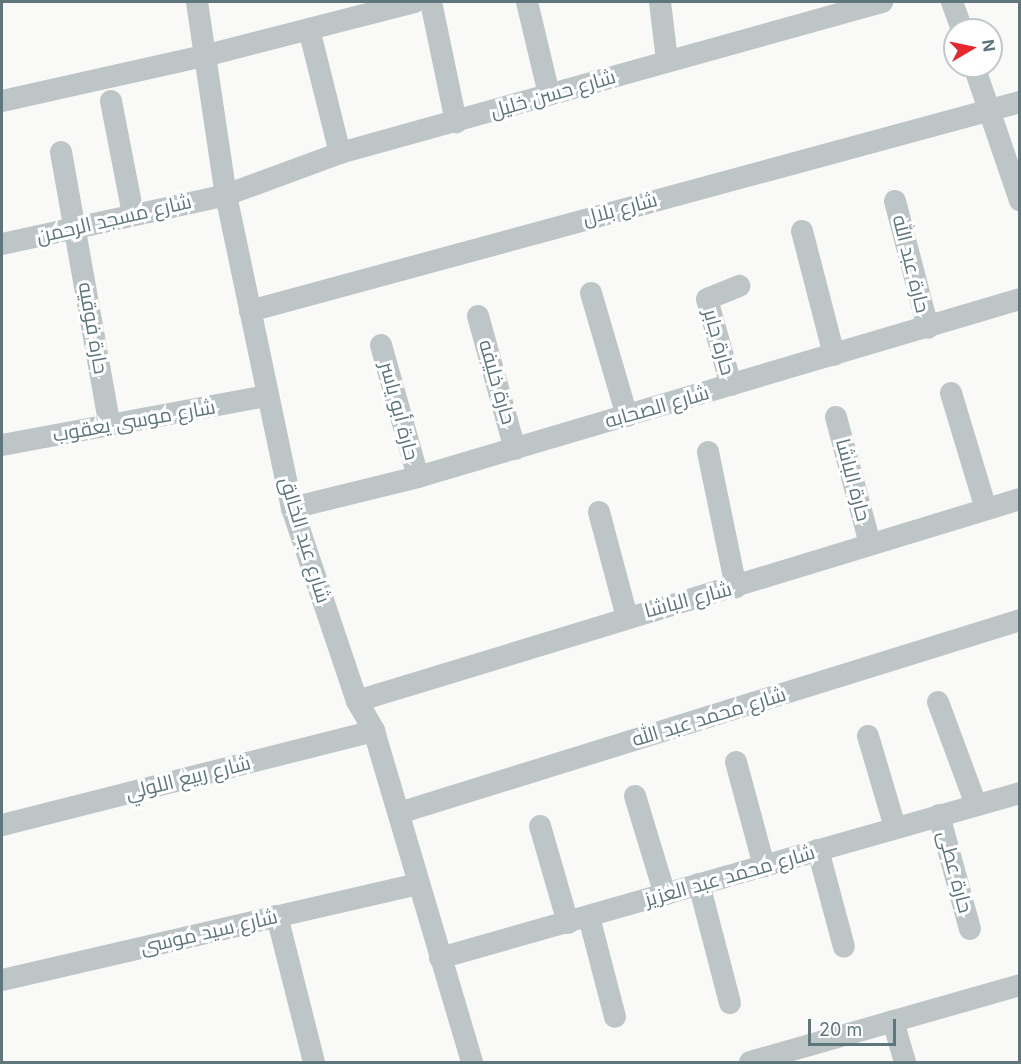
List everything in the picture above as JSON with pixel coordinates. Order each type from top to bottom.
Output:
[{"type":"street","name":"شارع عبد الخالق","points":[[197,2],[208,55],[226,195],[266,396],[292,508],[357,701],[374,731],[399,813],[417,884],[472,1062]]},
{"type":"street","points":[[2,101],[208,55],[414,2]]},
{"type":"street","points":[[431,2],[456,122]]},
{"type":"street","points":[[527,2],[549,94]]},
{"type":"street","points":[[660,2],[667,60]]},
{"type":"street","name":"شارع حسن خليل","points":[[226,195],[340,153],[456,122],[667,60],[811,12],[882,2]]},
{"type":"street","points":[[952,2],[958,18]]},
{"type":"street","points":[[309,29],[340,153]]},
{"type":"street","points":[[979,78],[1020,200]]},
{"type":"street","points":[[111,101],[133,214]]},
{"type":"street","name":"شارع بلال","points":[[250,311],[494,242],[1020,102]]},
{"type":"street","name":"حارة فوقيه","points":[[62,152],[110,426]]},
{"type":"street","name":"شارع مسجد الرحمن","points":[[2,244],[226,195]]},
{"type":"street","name":"حارة عبد الله","points":[[895,201],[928,328]]},
{"type":"street","points":[[802,231],[834,355]]},
{"type":"street","name":"حارة جابر","points":[[731,385],[707,299],[740,286]]},
{"type":"street","points":[[591,293],[627,416]]},
{"type":"street","name":"شارع الصحابه","points":[[292,508],[417,477],[515,449],[1020,299]]},
{"type":"street","name":"حارة خليفه","points":[[478,316],[515,449]]},
{"type":"street","name":"حارة أبو ياسر","points":[[381,345],[417,477]]},
{"type":"street","points":[[951,393],[986,509]]},
{"type":"street","name":"شارع موسى يعقوب","points":[[2,445],[266,396]]},
{"type":"street","name":"حارة الباشا","points":[[836,417],[870,544]]},
{"type":"street","points":[[708,452],[736,587]]},
{"type":"street","name":"شارع الباشا","points":[[357,701],[1020,499]]},
{"type":"street","points":[[599,512],[627,617]]},
{"type":"street","name":"شارع محمد عبد الله","points":[[399,813],[1020,620]]},
{"type":"street","points":[[938,702],[976,805]]},
{"type":"street","name":"شارع ربيع اللولي","points":[[2,825],[374,731]]},
{"type":"street","points":[[868,736],[895,827]]},
{"type":"street","points":[[736,762],[764,866]]},
{"type":"street","name":"شارع محمد عبد العزيز","points":[[440,958],[1020,793]]},
{"type":"street","points":[[635,796],[664,895]]},
{"type":"street","name":"حارة عطى","points":[[939,815],[970,929]]},
{"type":"street","points":[[540,826],[579,920],[615,1017]]},
{"type":"street","points":[[818,849],[844,946]]},
{"type":"street","name":"شارع سيد موسى","points":[[2,980],[417,884]]},
{"type":"street","points":[[699,885],[730,1003]]},
{"type":"street","points":[[277,916],[314,1062]]},
{"type":"street","points":[[764,1060],[1020,985]]},
{"type":"street","points":[[893,1021],[905,1062]]}]
